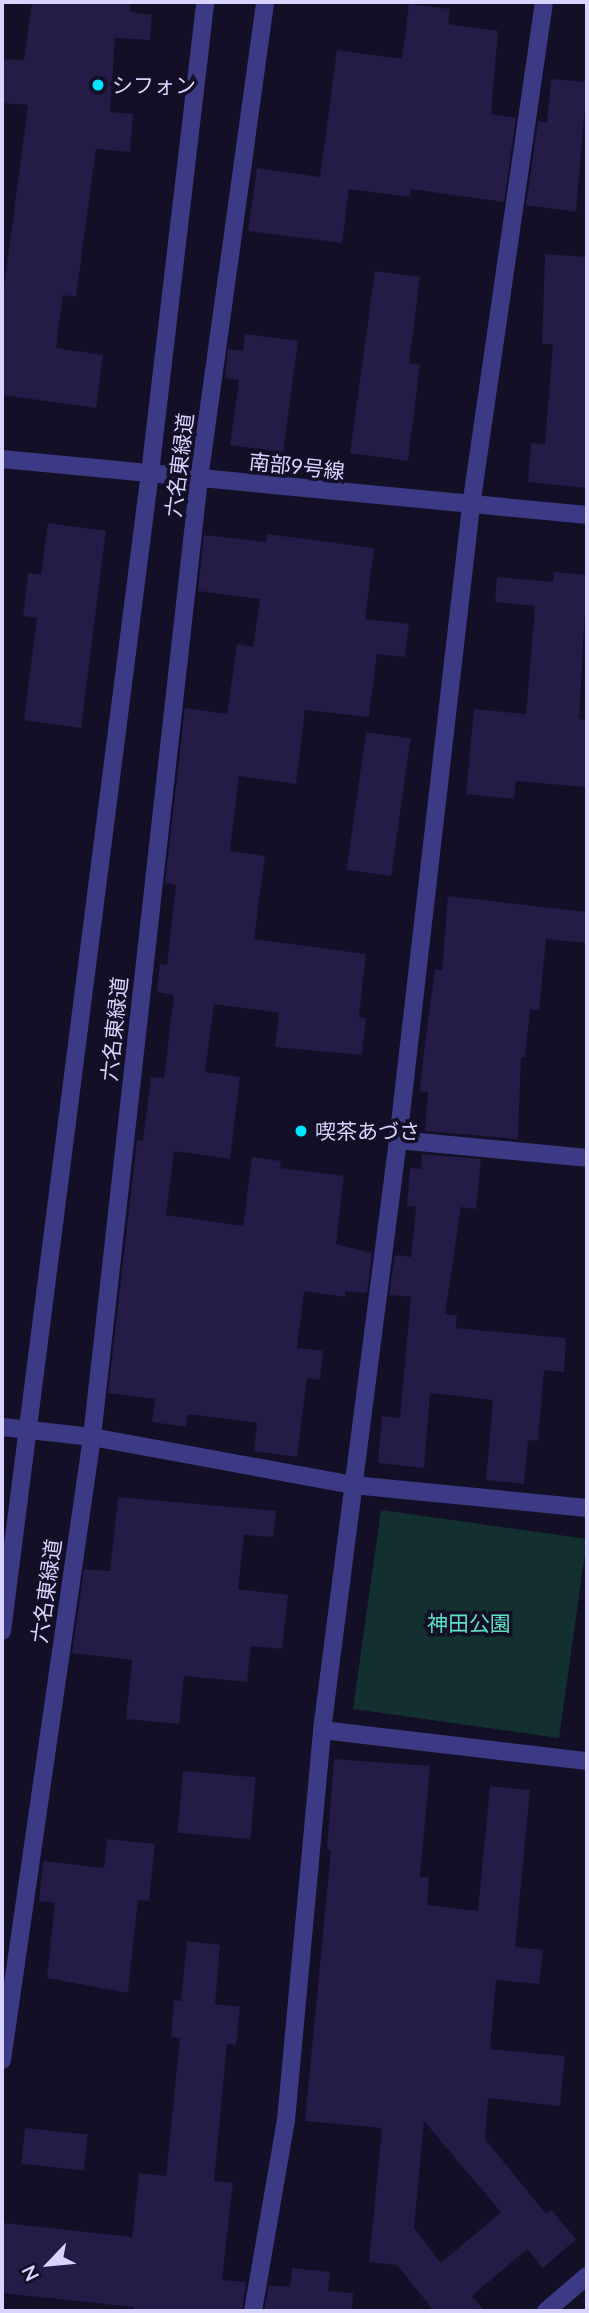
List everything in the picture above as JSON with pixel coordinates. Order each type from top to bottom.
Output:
[{"type":"street","name":"六名東緑道","points":[[2,1632],[150,473],[205,2]]},
{"type":"street","name":"六名東緑道","points":[[2,2060],[92,1437],[199,480],[264,2]]},
{"type":"street","points":[[253,2311],[286,2120],[322,1730],[398,1140],[471,506],[544,2]]},
{"type":"street","name":"南部9号線","points":[[2,459],[199,480],[587,515]]},
{"type":"street","points":[[398,1140],[587,1158]]},
{"type":"street","points":[[2,1427],[92,1437],[353,1485],[587,1508]]},
{"type":"street","points":[[322,1730],[587,1761]]},
{"type":"street","points":[[545,2311],[587,2276]]},
{"type":"green space","name":"神田公園","points":[[381,1510],[587,1539],[559,1738],[353,1709]]},
{"type":"building","points":[[32,2],[130,2],[130,12],[152,15],[150,40],[115,38],[110,112],[133,114],[130,152],[96,149],[76,297],[63,295],[56,348],[103,355],[96,408],[2,395],[2,302],[28,105],[2,103],[2,59],[24,60]]},
{"type":"building","points":[[409,4],[450,9],[448,24],[498,31],[491,114],[516,118],[504,202],[411,189],[410,197],[349,189],[342,243],[248,231],[257,168],[320,177],[337,50],[402,59]]},
{"type":"building","points":[[551,79],[587,82],[576,212],[526,205],[538,121],[547,123]]},
{"type":"building","points":[[545,254],[587,257],[587,488],[528,482],[531,443],[545,444],[553,344],[542,344]]},
{"type":"building","points":[[375,271],[420,277],[409,363],[420,365],[408,461],[350,453]]},
{"type":"building","points":[[245,334],[298,341],[283,452],[230,445],[239,380],[225,378],[228,349],[243,351]]},
{"type":"building","points":[[48,523],[106,531],[81,728],[24,720],[37,618],[23,616],[28,573],[41,575]]},
{"type":"building","points":[[267,534],[374,548],[365,619],[409,624],[405,657],[377,654],[369,717],[305,710],[296,784],[239,776],[230,851],[265,856],[254,939],[366,954],[359,1017],[366,1018],[362,1055],[275,1047],[279,1013],[214,1004],[205,1072],[240,1077],[230,1159],[174,1151],[166,1215],[243,1226],[252,1157],[281,1161],[280,1168],[344,1176],[336,1244],[372,1253],[367,1293],[346,1291],[345,1297],[304,1291],[297,1348],[323,1351],[320,1380],[307,1378],[297,1457],[254,1451],[257,1423],[188,1414],[186,1427],[152,1422],[155,1399],[108,1393],[137,1140],[143,1141],[151,1077],[164,1078],[174,995],[157,992],[160,964],[167,965],[176,885],[165,883],[185,708],[227,714],[237,644],[253,647],[260,599],[198,591],[204,535],[266,542]]},
{"type":"building","points":[[554,572],[587,575],[579,719],[587,720],[585,787],[516,781],[514,799],[466,794],[474,709],[526,714],[535,606],[495,602],[497,577],[553,582]]},
{"type":"building","points":[[366,732],[411,738],[391,876],[347,870]]},
{"type":"building","points":[[448,896],[587,912],[587,943],[546,939],[539,1010],[530,1010],[525,1057],[521,1057],[518,1139],[425,1131],[428,1092],[420,1091],[423,1059],[435,969],[442,970]]},
{"type":"building","points":[[422,1154],[481,1159],[476,1209],[461,1207],[445,1314],[457,1315],[456,1328],[566,1338],[564,1372],[544,1370],[538,1441],[528,1440],[524,1484],[486,1480],[493,1400],[430,1393],[424,1468],[378,1463],[382,1416],[400,1418],[411,1297],[389,1295],[395,1255],[411,1257],[416,1207],[407,1206],[410,1168],[421,1169]]},
{"type":"building","points":[[118,1497],[276,1511],[273,1537],[244,1535],[238,1589],[288,1595],[282,1649],[251,1646],[247,1682],[184,1676],[179,1724],[126,1719],[132,1660],[72,1653],[84,1569],[110,1571]]},
{"type":"building","points":[[334,1759],[430,1766],[420,1877],[429,1877],[427,1905],[478,1911],[490,1786],[530,1790],[515,1947],[543,1950],[539,1984],[496,1980],[490,2049],[565,2056],[560,2106],[488,2098],[485,2139],[546,2214],[551,2210],[576,2239],[543,2268],[527,2249],[472,2296],[485,2311],[434,2311],[397,2265],[369,2262],[382,2128],[305,2121],[331,1850],[327,1849]],"holes":[[[424,2121],[501,2212],[441,2263],[414,2228]]]},
{"type":"building","points":[[183,1771],[256,1777],[250,1839],[178,1833]]},
{"type":"building","points":[[107,1839],[155,1844],[149,1901],[138,1900],[128,1993],[47,1978],[55,1903],[39,1901],[43,1861],[104,1868]]},
{"type":"building","points":[[187,1941],[220,1945],[215,2004],[240,2007],[236,2045],[227,2044],[214,2181],[233,2183],[222,2280],[246,2282],[242,2311],[134,2311],[134,2307],[2,2293],[4,2223],[132,2237],[139,2173],[166,2176],[180,2038],[171,2037],[174,2000],[181,2001]]},
{"type":"building","points":[[25,2128],[88,2135],[84,2170],[21,2164]]},
{"type":"building","points":[[292,2268],[330,2272],[328,2291],[353,2293],[352,2311],[264,2311],[269,2285],[290,2287]]},
{"type":"place","name":"シフォン","points":[[98,85]]},
{"type":"place","name":"喫茶あづさ","points":[[301,1131]]}]
